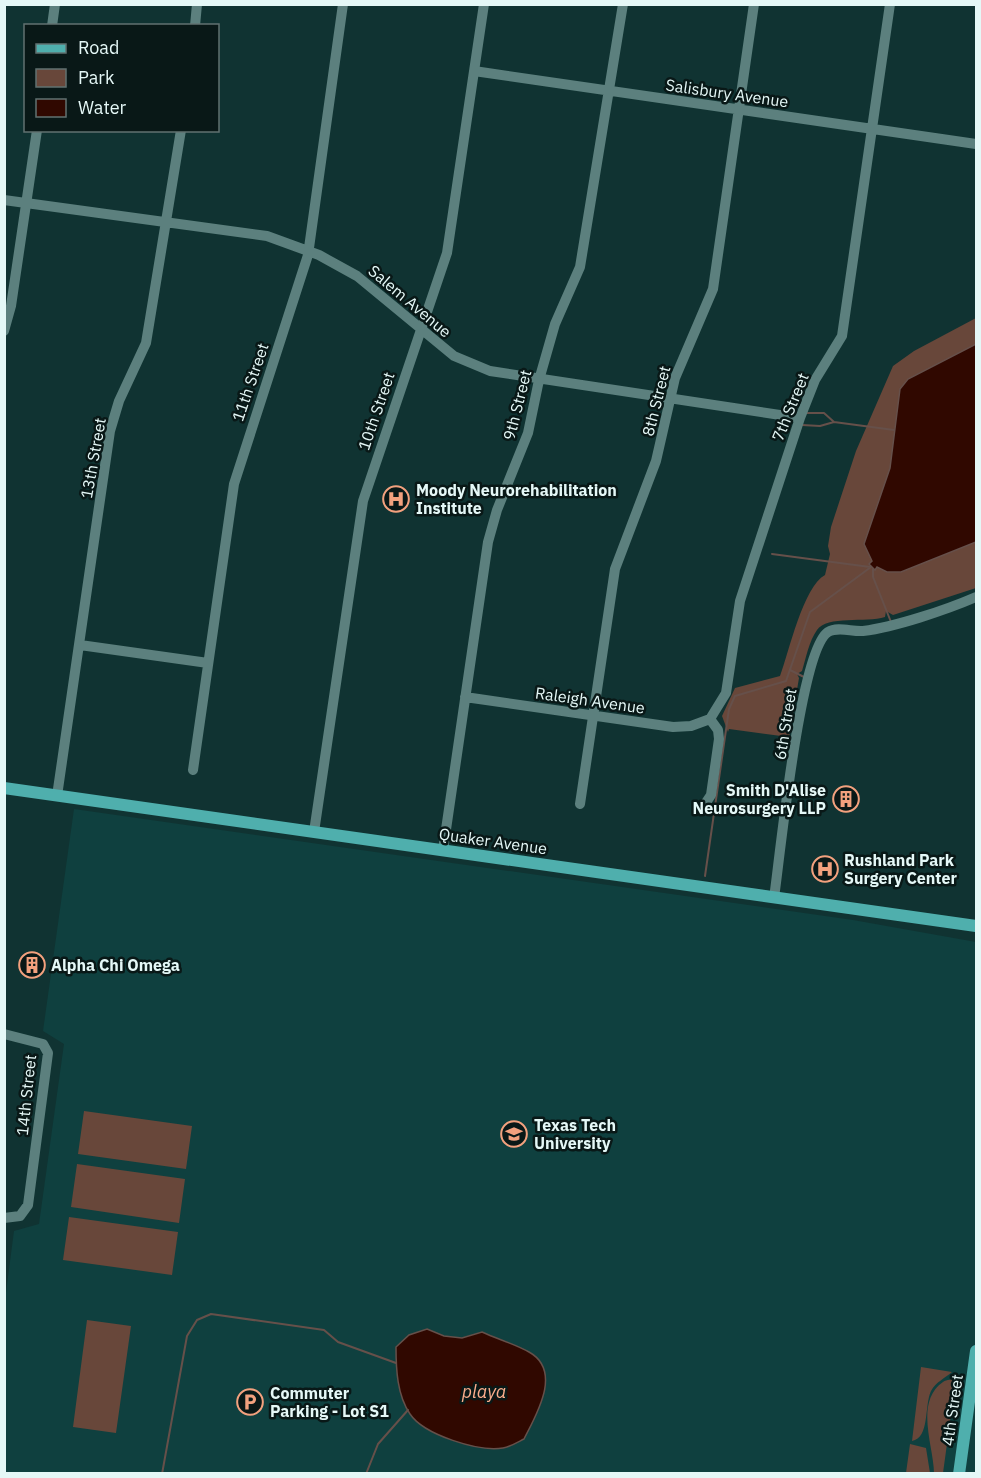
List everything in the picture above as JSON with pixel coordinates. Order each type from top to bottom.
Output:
[{"type":"main road","name":"Quaker Avenue","points":[[4,789],[976,926]]},
{"type":"main road","name":"4th Street","points":[[959,1473],[976,1352]]},
{"type":"street","points":[[52,24],[55,4]]},
{"type":"street","points":[[195,24],[197,4]]},
{"type":"street","name":"11th Street","points":[[194,770],[235,477],[309,251],[343,4]]},
{"type":"street","name":"10th Street","points":[[314,832],[363,501],[447,253],[484,4]]},
{"type":"street","name":"9th Street","points":[[443,850],[491,531],[528,433],[538,380],[555,324],[580,267],[623,4]]},
{"type":"street","name":"8th Street","points":[[580,804],[615,569],[656,461],[675,378],[713,289],[754,4]]},
{"type":"street","name":"7th Street","points":[[711,719],[726,693],[740,601],[800,418],[815,380],[842,336],[890,4]]},
{"type":"street","name":"Salisbury Avenue","points":[[474,71],[976,144]]},
{"type":"street","points":[[4,331],[11,306],[37,132]]},
{"type":"street","name":"13th Street","points":[[57,796],[110,431],[119,401],[146,343],[181,132]]},
{"type":"street","name":"Salem Avenue","points":[[4,200],[26,201],[267,236],[309,251],[357,276],[454,356],[476,366],[538,380],[800,418]]},
{"type":"street","name":"6th Street","points":[[774,898],[802,700],[818,645],[834,629],[861,631],[881,627],[976,597]]},
{"type":"street","points":[[80,645],[208,663]]},
{"type":"street","name":"Raleigh Avenue","points":[[465,697],[673,727],[691,726],[711,719]]},
{"type":"street","points":[[701,810],[711,795],[719,739],[718,730],[711,719]]},
{"type":"street","name":"14th Street","points":[[4,1034],[45,1045],[48,1053],[28,1205],[20,1216],[4,1218]]},
{"type":"shaded area","name":"Texas Tech University","points":[[74,809],[853,920],[976,942],[976,1473],[5,1474],[5,1300],[14,1231],[39,1224],[64,1044],[43,1031]]},
{"type":"green space","points":[[976,318],[976,588],[893,615],[886,611],[885,617],[877,619],[838,621],[822,625],[812,639],[802,671],[797,674],[799,678],[789,737],[729,729],[728,732],[722,716],[735,688],[780,676],[803,606],[817,582],[825,575],[830,554],[828,546],[831,527],[856,451],[893,366],[914,351]]},
{"type":"green space","points":[[84,1111],[192,1126],[186,1169],[78,1154]]},
{"type":"green space","points":[[77,1164],[185,1179],[179,1223],[71,1207]]},
{"type":"green space","points":[[69,1217],[178,1232],[172,1275],[63,1260]]},
{"type":"green space","points":[[87,1320],[131,1326],[116,1433],[73,1427]]},
{"type":"green space","points":[[921,1367],[952,1372],[931,1391],[922,1434],[918,1439],[912,1441]]},
{"type":"green space","points":[[956,1378],[943,1473],[934,1473],[927,1413],[929,1401],[934,1391],[943,1382]]},
{"type":"green space","points":[[910,1444],[926,1448],[930,1473],[906,1473]]},
{"type":"water","points":[[976,344],[976,542],[901,572],[887,572],[877,567],[875,570],[869,564],[872,561],[864,544],[890,468],[900,389],[908,379]]},
{"type":"water","name":"playa","points":[[427,1329],[444,1336],[462,1338],[482,1332],[524,1349],[539,1360],[546,1382],[544,1394],[524,1439],[503,1448],[493,1449],[467,1445],[439,1435],[417,1422],[402,1399],[397,1373],[396,1347],[409,1335]]},
{"type":"waterway","points":[[806,413],[824,413],[834,422],[894,430]]},
{"type":"waterway","points":[[802,425],[820,426],[834,422]]},
{"type":"waterway","points":[[772,554],[870,567]]},
{"type":"waterway","points":[[705,876],[729,709],[735,696],[786,681],[810,612],[871,567]]},
{"type":"waterway","points":[[873,569],[873,577],[891,622]]},
{"type":"waterway","points":[[790,670],[804,677]]},
{"type":"waterway","points":[[162,1474],[187,1336],[197,1320],[211,1314],[324,1330],[338,1342],[396,1363]]},
{"type":"waterway","points":[[366,1474],[378,1444],[408,1410]]},
{"type":"place","name":"Moody Neurorehabilitation Institute","points":[[396,499]]},
{"type":"place","name":"Smith D'Alise Neurosurgery LLP","points":[[846,799]]},
{"type":"place","name":"Rushland Park Surgery Center","points":[[825,869]]},
{"type":"place","name":"Alpha Chi Omega","points":[[32,965]]},
{"type":"place","name":"Texas Tech University","points":[[514,1134]]},
{"type":"place","name":"Commuter Parking - Lot S1","points":[[250,1402]]}]
